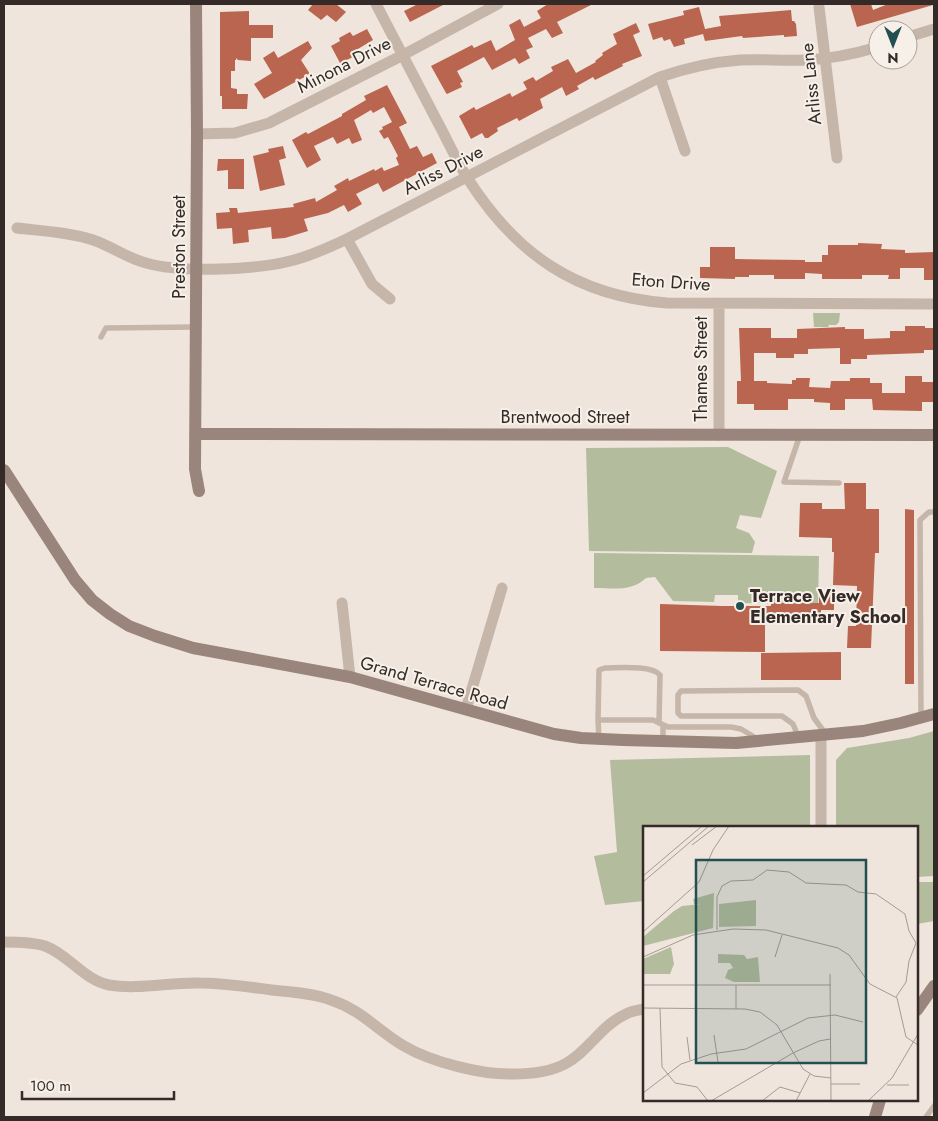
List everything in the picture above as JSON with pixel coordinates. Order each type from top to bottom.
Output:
[{"type":"street","name":"Preston Street","points":[[196,4],[195,470],[200,491]]},
{"type":"street","name":"Eton Drive","points":[[376,4],[467,178],[490,211],[514,239],[549,266],[574,280],[608,293],[666,303],[934,304]]},
{"type":"street","name":"Minona Drive","points":[[197,134],[235,132],[261,126],[403,55],[498,4]]},
{"type":"street","name":"Arliss Lane","points":[[819,7],[837,158]]},
{"type":"street","points":[[918,35],[934,29]]},
{"type":"street","name":"Arliss Drive","points":[[17,228],[94,240],[146,263],[170,268],[230,268],[292,261],[318,253],[347,239],[660,77],[686,68],[740,60],[807,60],[868,51]]},
{"type":"street","points":[[660,77],[686,151]]},
{"type":"street","points":[[347,239],[372,284],[390,299]]},
{"type":"street","name":"Thames Street","points":[[719,303],[719,435]]},
{"type":"street","name":"Brentwood Street","points":[[195,434],[934,435]]},
{"type":"street","name":"Grand Terrace Road","points":[[4,470],[75,580],[92,600],[129,626],[155,636],[210,652],[297,666],[350,677],[554,734],[581,738],[701,743],[760,741],[864,731],[934,714]]},
{"type":"street","points":[[466,709],[502,588]]},
{"type":"street","points":[[342,603],[350,677]]},
{"type":"street","points":[[821,826],[823,735]]},
{"type":"street","points":[[4,942],[25,942],[45,946],[98,982],[109,985],[225,984],[294,992],[330,999],[362,1014],[410,1049],[450,1064],[497,1074],[539,1072],[565,1064],[610,1023],[626,1013],[643,1009]]},
{"type":"street","points":[[918,1009],[934,986]]},
{"type":"street","points":[[874,1117],[880,1101]]},
{"type":"lane","points":[[101,337],[106,328],[196,327]]},
{"type":"lane","points":[[800,435],[784,482],[839,483]]},
{"type":"lane","points":[[921,718],[920,520],[929,512],[934,512]]},
{"type":"lane","points":[[599,739],[599,670],[605,668],[650,669],[658,672],[660,675],[663,742]]},
{"type":"lane","points":[[798,737],[793,724],[782,716],[681,716],[678,713],[678,695],[681,690],[798,690],[806,696],[823,735]]},
{"type":"lane","points":[[598,720],[653,720],[668,727],[731,727],[741,729],[760,741]]},
{"type":"lane","points":[[926,1117],[934,1106]]},
{"type":"green space","points":[[813,313],[840,313],[839,322],[828,327],[814,327]]},
{"type":"green space","points":[[728,447],[777,471],[761,518],[740,515],[736,528],[749,533],[755,542],[752,553],[589,551],[586,448]]},
{"type":"green space","points":[[594,553],[819,556],[818,604],[738,603],[738,595],[715,595],[714,602],[673,601],[655,577],[646,578],[628,587],[615,589],[594,588]]},
{"type":"green space","points":[[934,731],[934,876],[918,877],[918,826],[836,826],[836,760],[847,748],[909,738]]},
{"type":"green space","points":[[810,755],[810,826],[643,826],[643,901],[605,905],[594,856],[617,852],[610,760]]},
{"type":"green space","points":[[918,882],[934,882],[934,921],[918,924]]},
{"type":"building","points":[[313,4],[336,4],[346,12],[336,22],[327,15],[321,20],[308,10]]},
{"type":"building","points":[[418,4],[445,4],[410,22],[404,11]]},
{"type":"building","points":[[548,4],[593,4],[557,22],[563,33],[552,38],[546,29],[528,38],[533,47],[526,50],[530,58],[519,64],[515,58],[492,70],[484,57],[457,71],[463,82],[460,83],[462,87],[446,93],[431,66],[472,45],[474,48],[491,40],[496,51],[515,40],[509,25],[520,19],[524,27],[541,18],[537,11]]},
{"type":"building","points":[[850,4],[871,4],[873,10],[888,4],[933,4],[881,20],[868,20],[868,24],[857,27]]},
{"type":"building","points":[[699,7],[705,29],[721,26],[719,16],[791,10],[792,21],[796,24],[797,36],[743,38],[742,36],[705,41],[703,34],[684,39],[685,44],[674,47],[670,39],[664,41],[662,37],[653,40],[648,24],[684,15],[683,11]]},
{"type":"building","points":[[249,11],[249,25],[273,25],[273,38],[251,38],[251,61],[238,60],[236,58],[235,60],[235,71],[231,71],[231,88],[237,89],[237,94],[248,94],[247,109],[222,109],[222,96],[220,96],[220,12]]},
{"type":"building","points":[[636,23],[640,32],[633,35],[642,56],[622,64],[623,66],[595,80],[593,77],[577,86],[579,89],[566,96],[562,87],[540,99],[543,108],[519,121],[517,118],[497,128],[498,131],[488,138],[485,138],[482,133],[471,139],[459,116],[474,107],[476,110],[510,93],[512,97],[527,89],[523,82],[533,77],[536,81],[553,71],[551,67],[568,59],[576,73],[596,62],[603,55],[602,53],[617,44],[613,34]]},
{"type":"building","points":[[367,29],[373,40],[351,53],[353,57],[340,63],[331,46],[340,41],[339,38],[350,32],[353,36]]},
{"type":"building","points":[[308,41],[312,48],[301,60],[310,74],[264,99],[254,84],[272,73],[263,58],[274,51],[278,58]]},
{"type":"building","points":[[387,85],[407,123],[399,127],[410,149],[417,146],[423,157],[432,153],[437,163],[383,192],[378,183],[356,194],[362,204],[348,212],[344,205],[328,213],[304,219],[308,231],[285,238],[272,239],[271,227],[248,230],[249,242],[233,244],[232,228],[217,229],[216,213],[230,212],[229,208],[237,208],[238,213],[294,207],[293,204],[315,198],[316,202],[337,190],[334,186],[348,178],[349,181],[374,169],[375,171],[382,167],[384,171],[399,165],[396,158],[398,156],[388,137],[384,139],[379,131],[383,129],[382,127],[392,122],[384,107],[373,113],[371,110],[354,120],[362,140],[352,144],[349,138],[337,144],[333,137],[314,146],[321,160],[307,168],[292,140],[306,132],[308,134],[342,116],[342,114],[366,100],[364,96]]},
{"type":"building","points":[[283,146],[286,158],[279,160],[285,185],[260,191],[253,156],[269,152],[268,149]]},
{"type":"building","points":[[218,159],[244,159],[244,189],[228,189],[228,170],[217,171]]},
{"type":"building","points":[[858,243],[882,244],[881,249],[905,250],[905,253],[934,252],[934,280],[924,280],[924,268],[900,268],[900,279],[888,279],[889,275],[862,275],[862,279],[822,279],[822,274],[805,273],[805,279],[774,279],[774,275],[749,275],[749,277],[735,277],[735,279],[700,278],[700,267],[710,267],[710,247],[735,247],[735,259],[822,262],[822,255],[828,255],[828,245],[858,245]]},
{"type":"building","points":[[905,326],[934,328],[934,350],[924,350],[924,353],[867,355],[867,359],[851,359],[851,364],[840,364],[840,348],[808,349],[808,354],[794,354],[794,358],[776,358],[776,353],[754,353],[754,381],[792,384],[792,380],[796,380],[796,378],[810,378],[809,387],[830,388],[831,381],[850,381],[850,378],[870,378],[870,383],[882,383],[882,393],[905,393],[905,376],[922,376],[922,382],[934,382],[934,402],[922,402],[922,411],[873,410],[872,399],[845,399],[845,410],[830,410],[830,403],[814,402],[814,399],[788,399],[788,410],[754,410],[754,404],[737,404],[737,381],[741,381],[739,328],[771,328],[771,338],[797,338],[797,329],[845,327],[845,329],[864,329],[864,339],[890,338],[890,331],[905,331]]},
{"type":"building","points":[[844,483],[866,483],[866,509],[879,509],[879,553],[875,553],[871,648],[847,648],[848,626],[856,626],[857,586],[833,585],[834,552],[832,552],[832,538],[799,537],[800,503],[822,503],[822,509],[845,509]]},
{"type":"building","points":[[905,509],[914,510],[914,684],[905,684]]},
{"type":"building","points":[[819,594],[834,594],[834,610],[821,610],[821,623],[765,623],[765,652],[660,651],[660,604],[771,606],[771,603],[819,603]]},
{"type":"building","points":[[841,652],[841,680],[761,680],[761,653]]},
{"type":"place","name":"Terrace View Elementary School","points":[[740,606]]}]
